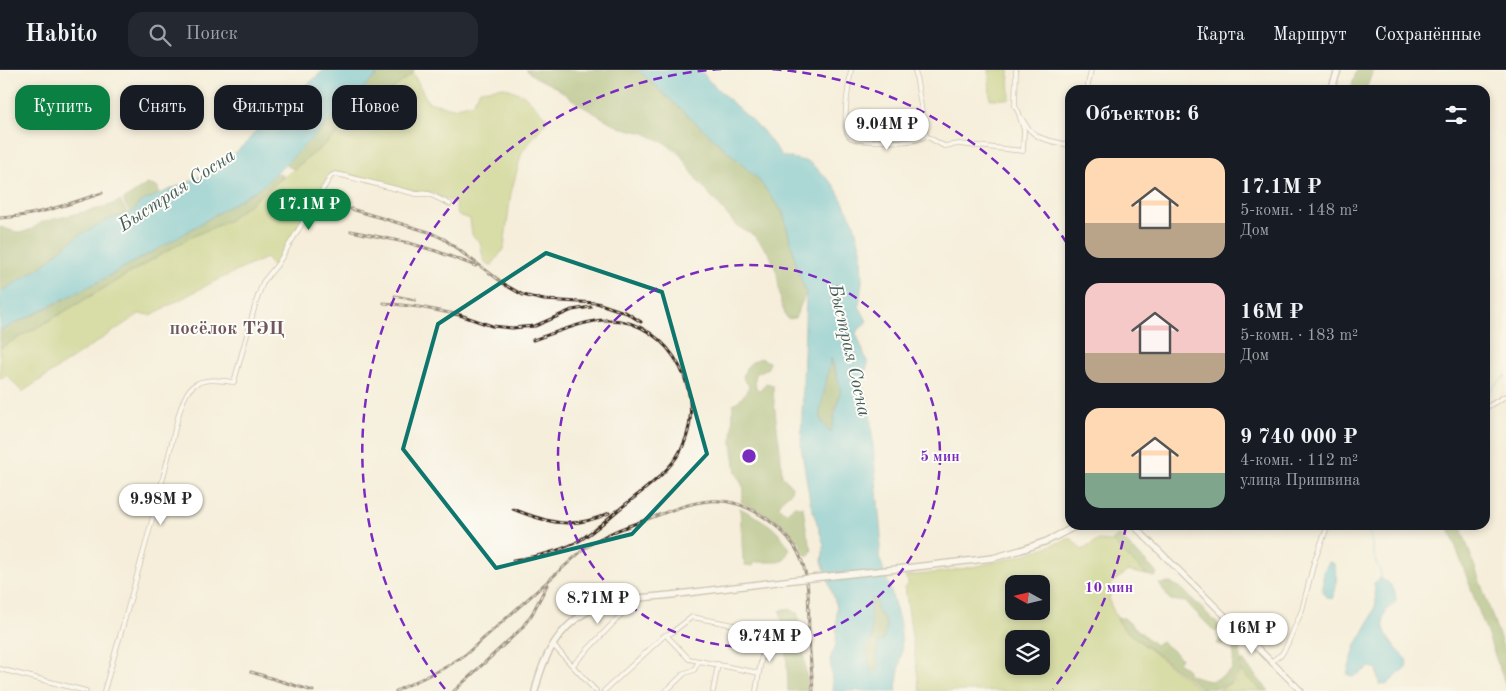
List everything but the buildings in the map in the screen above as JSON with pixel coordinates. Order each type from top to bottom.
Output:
[{"type":"highway","points":[[1333,85],[1338,70]]},
{"type":"highway","points":[[535,691],[542,664],[553,645],[568,627],[584,613],[605,604],[793,580],[993,558],[1047,541],[1068,530]]},
{"type":"main road","points":[[1138,530],[1272,660],[1301,691]]},
{"type":"street","points":[[851,70],[845,127],[849,136],[855,139],[891,141],[908,141],[921,139],[926,136]]},
{"type":"street","points":[[915,70],[926,136]]},
{"type":"street","points":[[1016,70],[1015,106],[1028,129],[1038,137],[1065,144]]},
{"type":"street","points":[[1088,85],[1091,70]]},
{"type":"street","points":[[926,136],[944,146],[959,144],[1023,151],[1024,130],[1018,111]]},
{"type":"street","points":[[104,691],[146,546],[177,422],[188,392],[193,386],[208,380],[234,382],[263,282],[277,265],[331,176],[335,174],[416,194],[429,194],[450,204]]},
{"type":"street","points":[[1490,405],[1506,396]]},
{"type":"street","points":[[1272,660],[1282,654],[1302,610],[1314,562],[1326,530]]},
{"type":"street","points":[[573,665],[636,599]]},
{"type":"street","points":[[604,691],[666,635],[671,634],[692,617],[766,631],[756,691]]},
{"type":"street","points":[[666,635],[689,659],[759,673]]},
{"type":"street","points":[[553,645],[596,691]]},
{"type":"street","points":[[666,691],[685,673],[694,670],[699,661]]},
{"type":"street","points":[[713,691],[718,664]]},
{"type":"street","points":[[0,669],[86,691]]},
{"type":"highlighted area","points":[[546,253],[662,292],[707,454],[632,534],[496,568],[403,449],[438,324]]},
{"type":"green space","points":[[382,70],[414,70],[398,85],[367,85]]},
{"type":"green space","points":[[526,70],[638,70],[757,178],[783,212],[797,267],[806,293],[795,318],[787,319],[781,304],[777,273],[770,255],[755,236],[737,226],[697,180],[680,154],[665,143],[644,133],[619,127],[580,105],[557,88],[535,77]]},
{"type":"green space","points":[[989,70],[1009,70],[1010,99],[990,99]]},
{"type":"green space","points":[[1357,70],[1373,70],[1368,85],[1352,85]]},
{"type":"green space","points":[[413,73],[428,102],[453,108],[473,103],[480,90],[504,87],[524,95],[548,119],[522,152],[511,193],[504,248],[492,265],[486,264],[480,242],[472,235],[470,219],[458,215],[455,203],[427,191],[418,192],[332,171],[273,267],[266,258],[215,281],[151,315],[139,314],[22,392],[7,375],[0,379],[0,348],[191,237],[228,221],[343,130],[417,130],[417,85],[398,85]]},
{"type":"green space","points":[[332,118],[332,130],[342,130],[294,169],[287,166],[286,163]]},
{"type":"green space","points":[[276,173],[283,177],[228,221],[191,237],[0,348],[0,331],[68,298],[167,243],[264,185]]},
{"type":"green space","points":[[147,184],[158,187],[159,193],[138,204],[136,210],[130,213],[123,200]]},
{"type":"green space","points":[[120,201],[127,214],[110,219],[62,248],[42,267],[0,292],[0,227],[20,233],[32,229],[42,222],[105,207]]},
{"type":"green space","points":[[830,357],[841,390],[830,433],[821,420],[820,412]]},
{"type":"green space","points":[[761,358],[769,362],[768,368],[756,374],[756,388],[760,391],[766,383],[773,385],[782,476],[792,486],[791,492],[782,500],[779,506],[786,513],[794,506],[803,507],[807,534],[812,549],[809,556],[803,554],[799,549],[801,543],[790,535],[787,527],[741,502],[744,489],[736,472],[732,443],[733,404],[742,397],[749,386],[743,378],[747,367]]},
{"type":"green space","points":[[740,508],[768,524],[779,534],[790,549],[784,560],[778,562],[755,562],[753,566],[745,565],[743,560]]},
{"type":"green space","points":[[1450,530],[1462,530],[1506,655],[1506,686]]},
{"type":"green space","points":[[1119,535],[1157,573],[1155,577],[1144,573],[1112,541]]},
{"type":"green space","points":[[1071,538],[1082,550],[1099,540],[1112,541],[1144,573],[1155,577],[1128,571],[1112,583],[1109,601],[1119,623],[1198,688],[1205,691],[920,691],[905,587],[909,584],[905,576],[969,568],[1030,553]]},
{"type":"green space","points":[[1170,583],[1180,587],[1221,627],[1215,632],[1186,602],[1170,600],[1159,584]]},
{"type":"green space","points":[[872,597],[876,601],[877,610],[885,622],[886,632],[877,659],[877,670],[871,676],[866,650],[872,639],[870,611]]},
{"type":"green space","points":[[790,609],[797,613],[800,621],[808,691],[788,691],[786,636],[780,611]]},
{"type":"green space","points":[[1117,618],[1124,618],[1155,645],[1162,642],[1181,658],[1178,662],[1188,670],[1188,673],[1206,680],[1215,680],[1232,670],[1234,653],[1229,640],[1225,640],[1225,645],[1217,644],[1227,632],[1239,646],[1240,666],[1241,661],[1244,661],[1269,691],[1262,691],[1240,669],[1238,675],[1225,686],[1213,689],[1201,688],[1124,629]]},
{"type":"green space","points":[[1241,671],[1262,691],[1217,691],[1236,680]]},
{"type":"water","points":[[324,70],[382,70],[367,85],[332,85],[332,119],[322,128],[322,85],[307,85]]},
{"type":"water","name":"Быстрая Сосна","points":[[638,70],[701,70],[708,80],[762,130],[782,156],[809,162],[834,185],[853,221],[861,249],[862,282],[859,306],[867,321],[856,333],[868,364],[861,383],[869,401],[881,536],[879,557],[900,624],[902,650],[897,691],[833,691],[830,659],[836,645],[837,607],[822,561],[824,545],[810,501],[801,446],[806,293],[797,267],[783,212],[757,178]],"holes":[[[831,358],[838,377],[840,392],[830,433],[821,420],[820,412]],[[872,598],[876,601],[877,610],[883,616],[887,626],[883,641],[878,642],[878,667],[872,675],[866,650],[872,639],[870,611]]]},
{"type":"water","name":"Быстрая Сосна","points":[[257,130],[320,130],[264,185],[172,241],[98,282],[0,331],[0,292],[42,267],[62,248],[81,234],[110,219],[135,210],[138,204],[143,201],[219,168],[247,142]]},
{"type":"water","points":[[1329,562],[1334,564],[1336,577],[1336,586],[1332,599],[1326,597],[1323,593],[1323,572]]},
{"type":"water","points":[[1381,578],[1392,587],[1396,597],[1396,601],[1385,614],[1384,629],[1390,640],[1407,661],[1406,668],[1386,685],[1379,684],[1377,669],[1370,667],[1353,677],[1347,674],[1356,645],[1371,618],[1376,603],[1374,583]]},
{"type":"waterway","points":[[1490,392],[1506,376]]},
{"type":"waterway","points":[[1369,530],[1381,578]]},
{"type":"railway","points":[[0,218],[39,212],[102,193]]},
{"type":"railway","points":[[351,209],[429,232],[444,239],[507,286],[523,295],[544,300],[597,303],[627,313],[641,322]]},
{"type":"railway","points":[[351,231],[409,243],[476,266]]},
{"type":"railway","points":[[395,296],[415,300]]},
{"type":"railway","points":[[384,303],[419,307],[460,315],[492,326],[512,328],[535,326],[572,310],[591,307]]},
{"type":"railway","points":[[513,560],[544,554],[575,543],[648,486],[676,458],[687,436],[690,413],[688,390],[680,368],[667,348],[650,333],[629,323],[597,321],[533,340]]},
{"type":"railway","points":[[396,691],[446,667],[465,655],[585,548],[599,539],[620,529],[676,509],[706,501],[735,503],[751,509],[777,527],[795,547],[804,568],[808,588],[813,691]]},
{"type":"railway","points":[[513,509],[538,518],[561,523],[584,522],[609,513]]},
{"type":"railway","points":[[454,691],[521,629],[532,614],[547,585]]},
{"type":"railway","points":[[251,672],[313,691]]},
{"type":"district","name":"посёлок ТЭЦ","points":[[227,327]]}]
